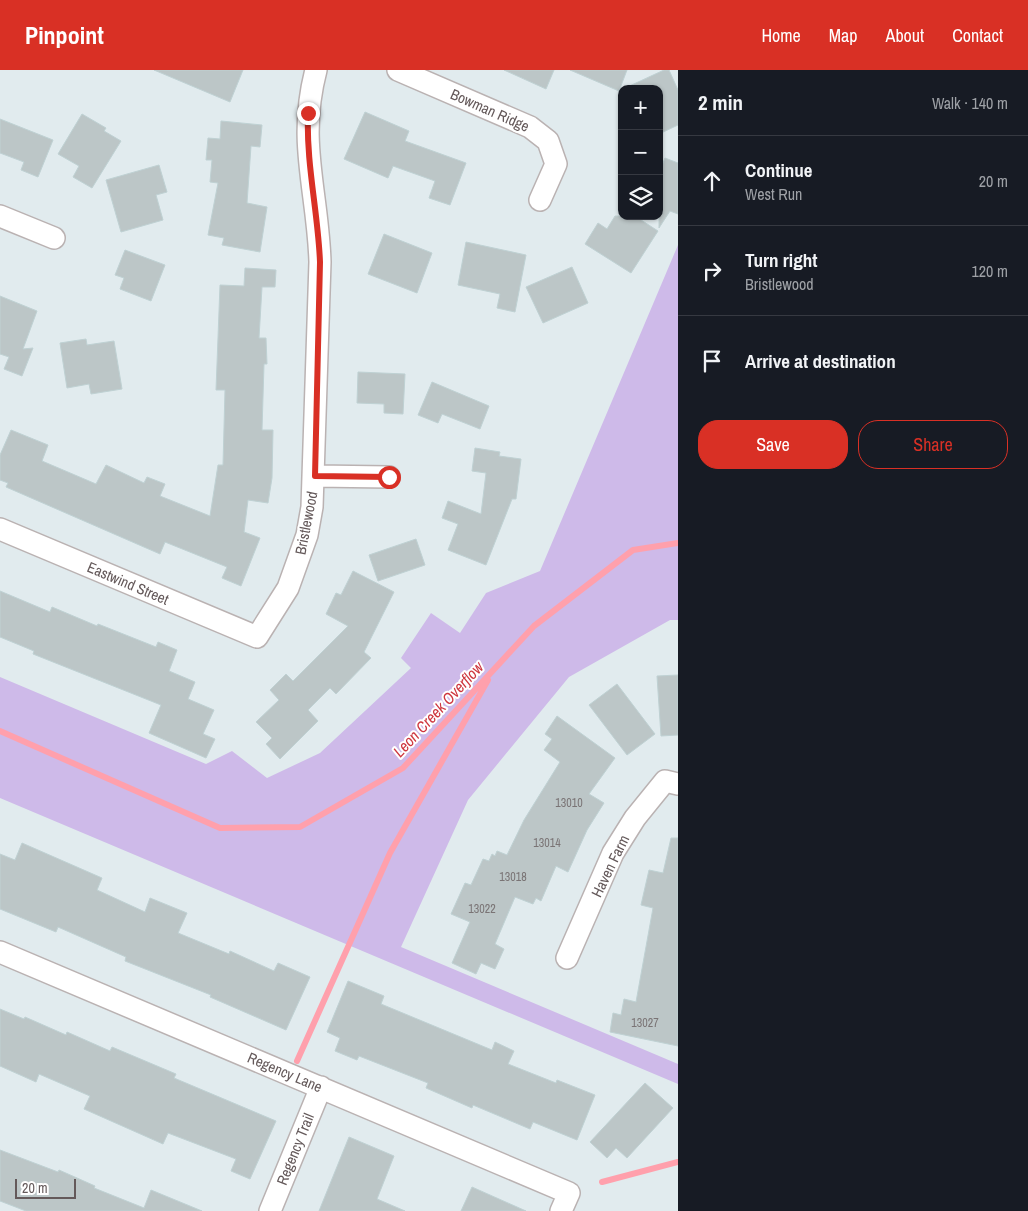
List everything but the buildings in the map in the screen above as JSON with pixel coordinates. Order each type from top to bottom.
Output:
[{"type":"street","name":"Bristlewood","points":[[257,637],[274,613],[299,562],[312,507],[315,476],[320,262],[319,234],[308,169],[307,141],[308,113],[316,70]]},
{"type":"street","name":"Bowman Ridge","points":[[398,70],[530,127],[548,141],[556,164],[540,200]]},
{"type":"street","points":[[0,216],[54,238]]},
{"type":"street","points":[[315,476],[389,477]]},
{"type":"street","name":"Eastwind Street","points":[[0,529],[257,637]]},
{"type":"street","name":"Haven Farm","points":[[567,958],[613,853],[635,818],[671,783]]},
{"type":"street","name":"Regency Lane","points":[[0,952],[321,1087],[565,1202]]},
{"type":"street","name":"Regency Trail","points":[[270,1211],[321,1087]]},
{"type":"shaded area","points":[[678,245],[678,620],[670,620],[569,677],[468,800],[401,947],[678,1064],[678,1084],[0,798],[0,677],[206,764],[232,751],[267,778],[320,753],[411,668],[401,658],[431,613],[460,633],[486,593],[540,571]]},
{"type":"waterway","name":"Leon Creek Overflow","points":[[0,731],[220,828],[300,827],[403,768],[534,626],[633,550],[678,543]]},
{"type":"waterway","points":[[297,1061],[390,853],[488,680]]},
{"type":"waterway","points":[[602,1182],[678,1162]]},
{"type":"route","points":[[308,113],[308,169],[319,234],[320,262],[315,476],[389,477]]}]
